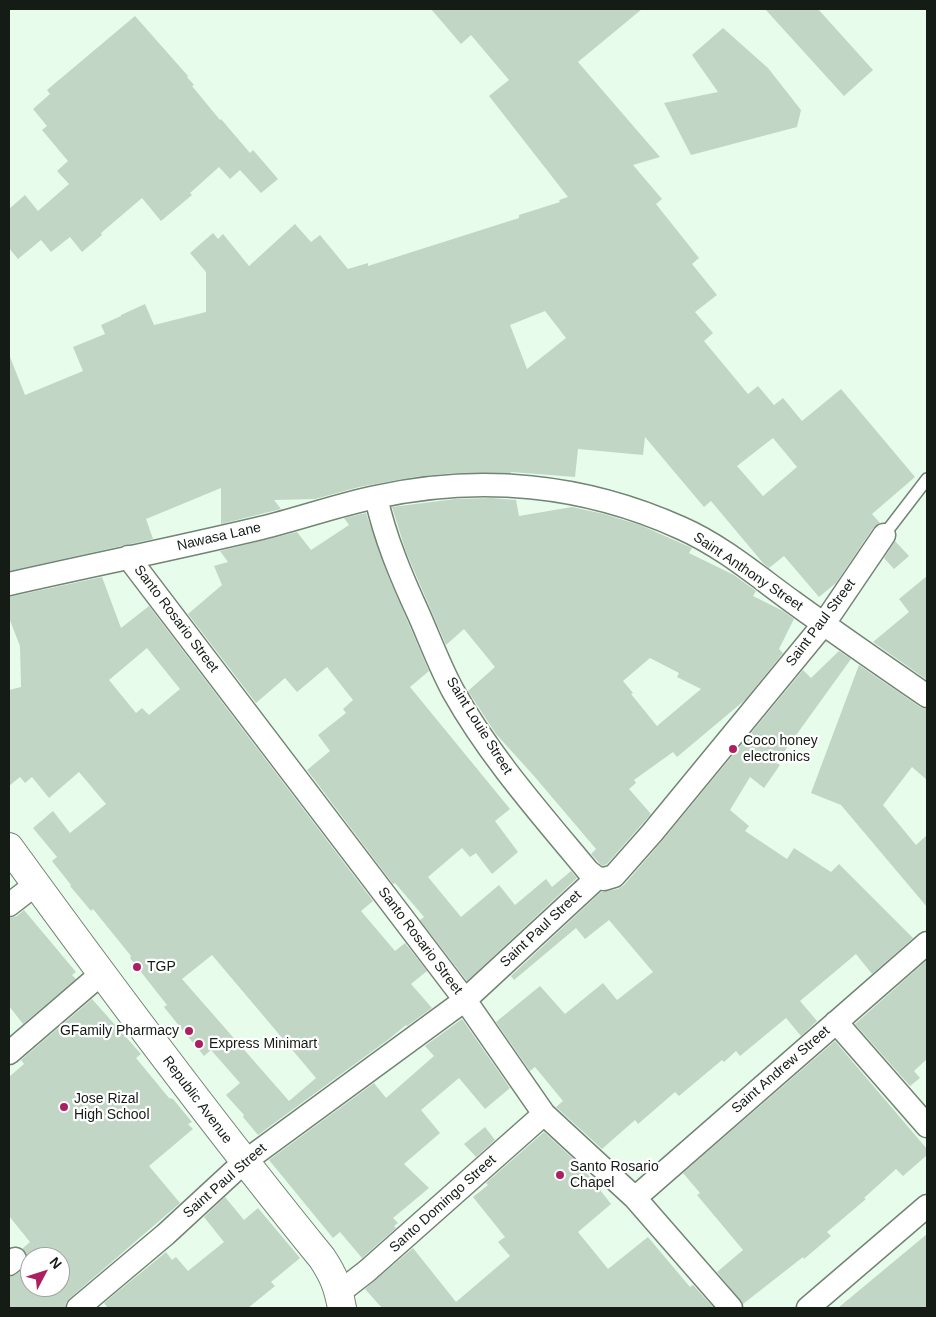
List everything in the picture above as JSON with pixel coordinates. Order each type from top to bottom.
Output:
[{"type":"main road","name":"Republic Avenue","points":[[9,846],[101,974],[244,1162],[322,1258],[332,1273],[341,1300]]},
{"type":"street","name":"Saint Anthony Street","points":[[430,488],[472,484],[526,486],[587,496],[636,509],[684,529],[718,548],[823,625],[927,696]]},
{"type":"street","name":"Nawasa Lane","points":[[9,584],[262,527],[376,497],[430,488]]},
{"type":"street","name":"Saint Louie Street","points":[[376,497],[380,516],[400,574],[453,690],[514,782],[588,871],[596,878]]},
{"type":"street","name":"Saint Paul Street","points":[[78,1308],[166,1234],[244,1162],[465,1000],[596,878],[604,879],[614,876],[646,840],[823,625],[884,534]]},
{"type":"street","name":"Santo Rosario Street","points":[[128,557],[465,1000],[544,1114],[636,1198],[731,1308]]},
{"type":"street","points":[[9,905],[36,884]]},
{"type":"street","name":"Saint Andrew Street","points":[[636,1198],[927,943]]},
{"type":"street","points":[[9,1053],[101,974]]},
{"type":"street","points":[[836,1022],[927,1126]]},
{"type":"street","name":"Santo Domingo Street","points":[[341,1300],[367,1271],[544,1114]]},
{"type":"street","points":[[808,1308],[927,1206]]},
{"type":"lane","name":"Saint Paul Street","points":[[884,534],[927,478]]},
{"type":"building","points":[[431,9],[642,9],[578,62],[660,157],[633,165],[662,199],[656,204],[699,258],[692,264],[717,295],[695,312],[713,333],[704,341],[748,394],[758,386],[774,405],[783,398],[802,421],[841,389],[915,477],[872,514],[880,523],[873,528],[836,583],[819,597],[784,556],[769,568],[711,501],[704,507],[645,437],[643,455],[578,449],[575,477],[511,472],[454,473],[414,477],[359,487],[315,499],[274,500],[281,509],[221,524],[221,488],[146,519],[153,539],[9,571],[9,357],[25,395],[83,371],[73,347],[105,334],[101,325],[121,315],[145,304],[154,325],[206,312],[206,272],[190,253],[213,233],[218,239],[223,234],[249,266],[295,224],[311,242],[320,235],[348,269],[368,263],[368,266],[519,218],[519,215],[560,202],[559,200],[568,197],[489,96],[509,80],[471,35],[461,44]],"holes":[[[545,311],[566,338],[527,369],[510,325]],[[773,438],[797,467],[763,496],[737,466]]]},
{"type":"building","points":[[765,9],[818,9],[873,70],[844,96]]},
{"type":"building","points":[[135,16],[188,76],[194,85],[192,86],[220,120],[250,153],[253,150],[278,179],[261,193],[240,170],[230,179],[219,167],[190,193],[192,195],[161,221],[142,198],[82,252],[70,237],[51,252],[41,240],[18,259],[9,248],[9,209],[25,195],[38,211],[69,184],[57,171],[68,161],[42,130],[47,126],[33,109],[50,94],[47,90]]},
{"type":"building","points":[[723,28],[768,68],[801,110],[797,127],[691,155],[664,103],[718,92],[692,55]]},
{"type":"building","points":[[492,498],[516,500],[519,516],[572,507],[640,525],[692,548],[689,553],[734,575],[756,591],[753,596],[783,611],[794,619],[779,649],[783,653],[745,700],[677,757],[673,752],[634,780],[636,783],[629,789],[651,814],[607,864],[602,866],[591,854],[596,849],[496,734],[468,691],[495,667],[464,629],[446,645],[406,552],[392,507],[455,499]],"holes":[[[650,658],[679,673],[677,677],[701,689],[657,726],[623,681]]]},
{"type":"building","points":[[366,513],[388,576],[429,671],[410,687],[510,809],[495,821],[518,852],[492,874],[476,853],[470,857],[462,848],[428,877],[461,917],[499,885],[515,905],[546,879],[552,887],[571,871],[577,878],[467,981],[420,920],[424,917],[395,883],[393,884],[307,770],[330,751],[318,735],[346,713],[343,709],[353,700],[327,667],[297,692],[285,678],[256,703],[188,614],[222,585],[214,566],[228,562],[220,551],[297,532],[311,550],[349,525],[344,518]]},
{"type":"building","points":[[895,541],[909,556],[894,569],[884,558]]},
{"type":"building","points":[[927,576],[927,680],[873,642],[909,612],[899,599]]},
{"type":"building","points":[[102,577],[121,628],[149,606],[373,901],[361,911],[395,951],[405,943],[427,971],[411,984],[432,1008],[406,1025],[258,1135],[243,1117],[244,1115],[226,1095],[240,1083],[211,1050],[204,1056],[180,1027],[164,1007],[167,1005],[130,958],[131,956],[93,909],[91,911],[70,886],[52,861],[57,857],[33,828],[53,811],[70,833],[106,804],[79,772],[49,798],[32,777],[25,783],[20,777],[9,786],[9,690],[21,687],[20,646],[9,618],[9,597]],"holes":[[[147,648],[180,689],[149,715],[142,708],[136,713],[109,680]],[[212,955],[316,1078],[289,1101],[182,979]]]},
{"type":"building","points":[[839,651],[851,659],[776,763],[780,765],[764,788],[750,777],[730,810],[749,826],[745,831],[787,859],[794,848],[831,872],[839,864],[913,938],[872,974],[856,954],[800,1001],[817,1021],[801,1036],[786,1018],[740,1056],[736,1051],[724,1062],[722,1060],[679,1096],[675,1092],[638,1124],[635,1120],[602,1149],[556,1107],[563,1101],[535,1067],[530,1071],[496,1022],[540,986],[565,1014],[603,983],[617,1000],[653,972],[609,920],[585,939],[576,928],[514,980],[511,976],[601,892],[618,889],[624,885],[803,670],[811,678]]},
{"type":"building","points":[[859,665],[920,707],[927,709],[927,780],[912,767],[883,805],[916,845],[927,835],[927,907],[841,805],[811,793]]},
{"type":"building","points":[[24,910],[76,972],[72,975],[76,979],[23,1024],[9,1006],[9,918],[17,916]]},
{"type":"building","points":[[927,960],[927,1059],[914,1071],[920,1078],[910,1086],[855,1024]]},
{"type":"building","points":[[92,999],[141,1054],[136,1058],[169,1098],[173,1099],[192,1122],[188,1124],[193,1129],[149,1166],[180,1203],[70,1298],[65,1308],[9,1308],[9,1277],[20,1271],[20,1297],[70,1297],[70,1247],[24,1247],[30,1242],[9,1216],[9,1077],[24,1064],[21,1060]]},
{"type":"building","points":[[462,1019],[510,1088],[485,1109],[459,1078],[421,1110],[440,1133],[404,1164],[429,1188],[393,1218],[398,1223],[394,1226],[396,1228],[362,1258],[340,1232],[333,1238],[269,1160],[374,1083],[386,1098],[434,1056],[425,1046]]},
{"type":"building","points":[[835,1041],[927,1149],[927,1155],[903,1176],[896,1169],[864,1198],[866,1199],[827,1232],[831,1236],[804,1259],[803,1257],[743,1304],[717,1272],[743,1250],[697,1195],[700,1193],[683,1173]]},
{"type":"building","points":[[485,1127],[495,1140],[476,1157],[464,1144]]},
{"type":"building","points":[[544,1132],[582,1167],[611,1204],[578,1232],[608,1269],[648,1237],[690,1287],[693,1285],[714,1308],[382,1308],[365,1289],[413,1248],[456,1302],[510,1256],[498,1242],[505,1237],[473,1197],[488,1185],[486,1183]]},
{"type":"building","points":[[225,1197],[244,1220],[258,1208],[300,1258],[271,1282],[275,1286],[248,1308],[108,1308],[104,1303],[166,1252],[172,1260],[176,1257],[188,1271],[224,1242],[204,1217]]},
{"type":"building","points":[[927,1234],[927,1308],[838,1308]]},
{"type":"place","name":"Coco honey electronics","points":[[733,749]]},
{"type":"place","name":"TGP","points":[[137,967]]},
{"type":"place","name":"GFamily Pharmacy","points":[[189,1031]]},
{"type":"place","name":"Express Minimart","points":[[199,1044]]},
{"type":"place","name":"Jose Rizal High School","points":[[64,1107]]},
{"type":"place","name":"Santo Rosario Chapel","points":[[560,1175]]}]
